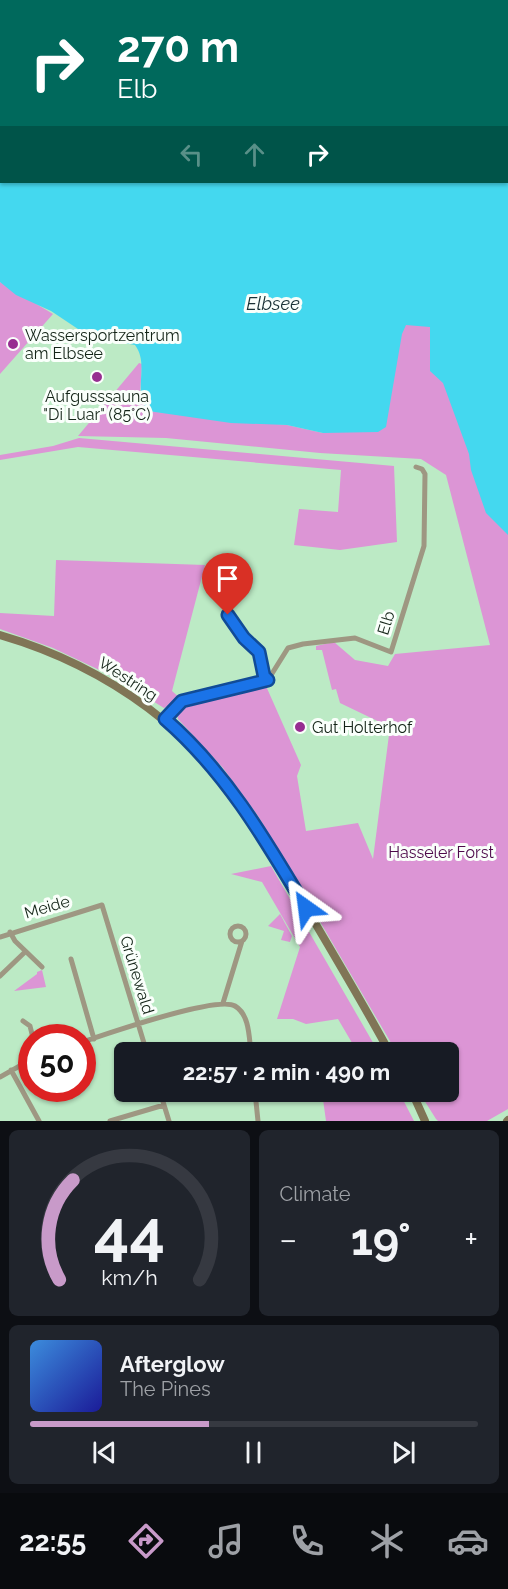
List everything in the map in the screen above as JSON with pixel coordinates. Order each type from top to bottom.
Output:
[{"type":"main road","name":"Westring","points":[[0,635],[43,649],[123,688],[165,719],[209,762],[260,829],[384,1042]]},
{"type":"main road","points":[[418,1102],[433,1121]]},
{"type":"main road","points":[[423,1111],[425,1121]]},
{"type":"street","name":"Elb","points":[[268,680],[288,648],[303,644],[355,638],[391,652],[424,546],[425,474],[422,469],[416,467]]},
{"type":"street","points":[[165,719],[182,701],[268,680],[264,676],[259,652],[235,627],[228,615],[222,595]]},
{"type":"street","name":"Meide","points":[[0,937],[102,905]]},
{"type":"street","name":"Grünewald","points":[[102,905],[144,1042]]},
{"type":"street","points":[[10,932],[25,952],[42,967]]},
{"type":"street","points":[[222,1003],[242,941]]},
{"type":"street","points":[[0,976],[25,952]]},
{"type":"street","points":[[71,959],[90,1024]]},
{"type":"street","points":[[96,1038],[222,1003],[236,1006],[246,1019],[249,1042]]},
{"type":"street","points":[[23,1021],[27,1024]]},
{"type":"street","points":[[0,1077],[18,1066]]},
{"type":"street","points":[[11,1070],[27,1094],[39,1121]]},
{"type":"street","points":[[163,1102],[169,1121]]},
{"type":"street","points":[[256,1102],[258,1121]]},
{"type":"street","points":[[110,1121],[164,1105]]},
{"type":"green space","name":"Hasseler Forst","points":[[314,183],[508,183],[508,1109],[487,1121],[438,1121],[436,1119],[425,1102],[459,1102],[459,1042],[391,1042],[258,816],[223,768],[178,719],[177,715],[184,706],[206,697],[234,690],[266,686],[301,765],[297,776],[306,831],[358,823],[373,859],[390,727],[340,703],[336,689],[332,690],[322,650],[316,650],[316,646],[334,642],[355,660],[388,666],[395,654],[490,645],[446,475],[421,459],[320,453],[166,438],[78,436],[139,363],[142,364],[140,395],[148,411],[287,425],[323,433]]},
{"type":"green space","name":"Wassersportzentrum am Elbsee","points":[[0,282],[53,314],[0,374]]},
{"type":"green space","points":[[79,438],[394,466],[397,542],[340,550],[294,545],[299,509],[338,512],[341,470],[78,447],[0,460],[0,455],[53,446]]},
{"type":"green space","points":[[56,560],[205,565],[172,691],[181,699],[164,708],[114,677],[53,648],[0,629],[0,613],[54,616]]},
{"type":"green space","points":[[271,866],[373,1042],[352,1042],[338,1019],[306,1024],[293,1019],[277,1019],[300,947],[262,882],[231,874]]},
{"type":"green space","points":[[280,914],[292,936],[290,942],[281,940],[284,931],[268,926]]},
{"type":"green space","points":[[42,970],[46,987],[14,991],[37,972]]},
{"type":"green space","points":[[323,1102],[404,1102],[414,1121],[326,1121]]},
{"type":"water","name":"Elbsee","points":[[0,183],[508,183],[508,535],[486,513],[471,470],[469,454],[443,383],[430,371],[430,327],[406,325],[402,334],[386,427],[378,432],[323,433],[287,425],[231,423],[148,411],[141,395],[141,361],[135,345],[90,337],[51,311],[16,295],[0,282]]},
{"type":"place","name":"Wassersportzentrum am Elbsee","points":[[13,344]]},
{"type":"place","name":"Aufgusssauna \"Di Luar\" (85°C)","points":[[97,377]]},
{"type":"place","name":"Gut Holterhof","points":[[300,727]]},
{"type":"route","points":[[228,615],[244,638],[259,652],[264,676],[268,680],[182,701],[165,719],[209,762],[226,783],[260,829],[306,908]]}]
